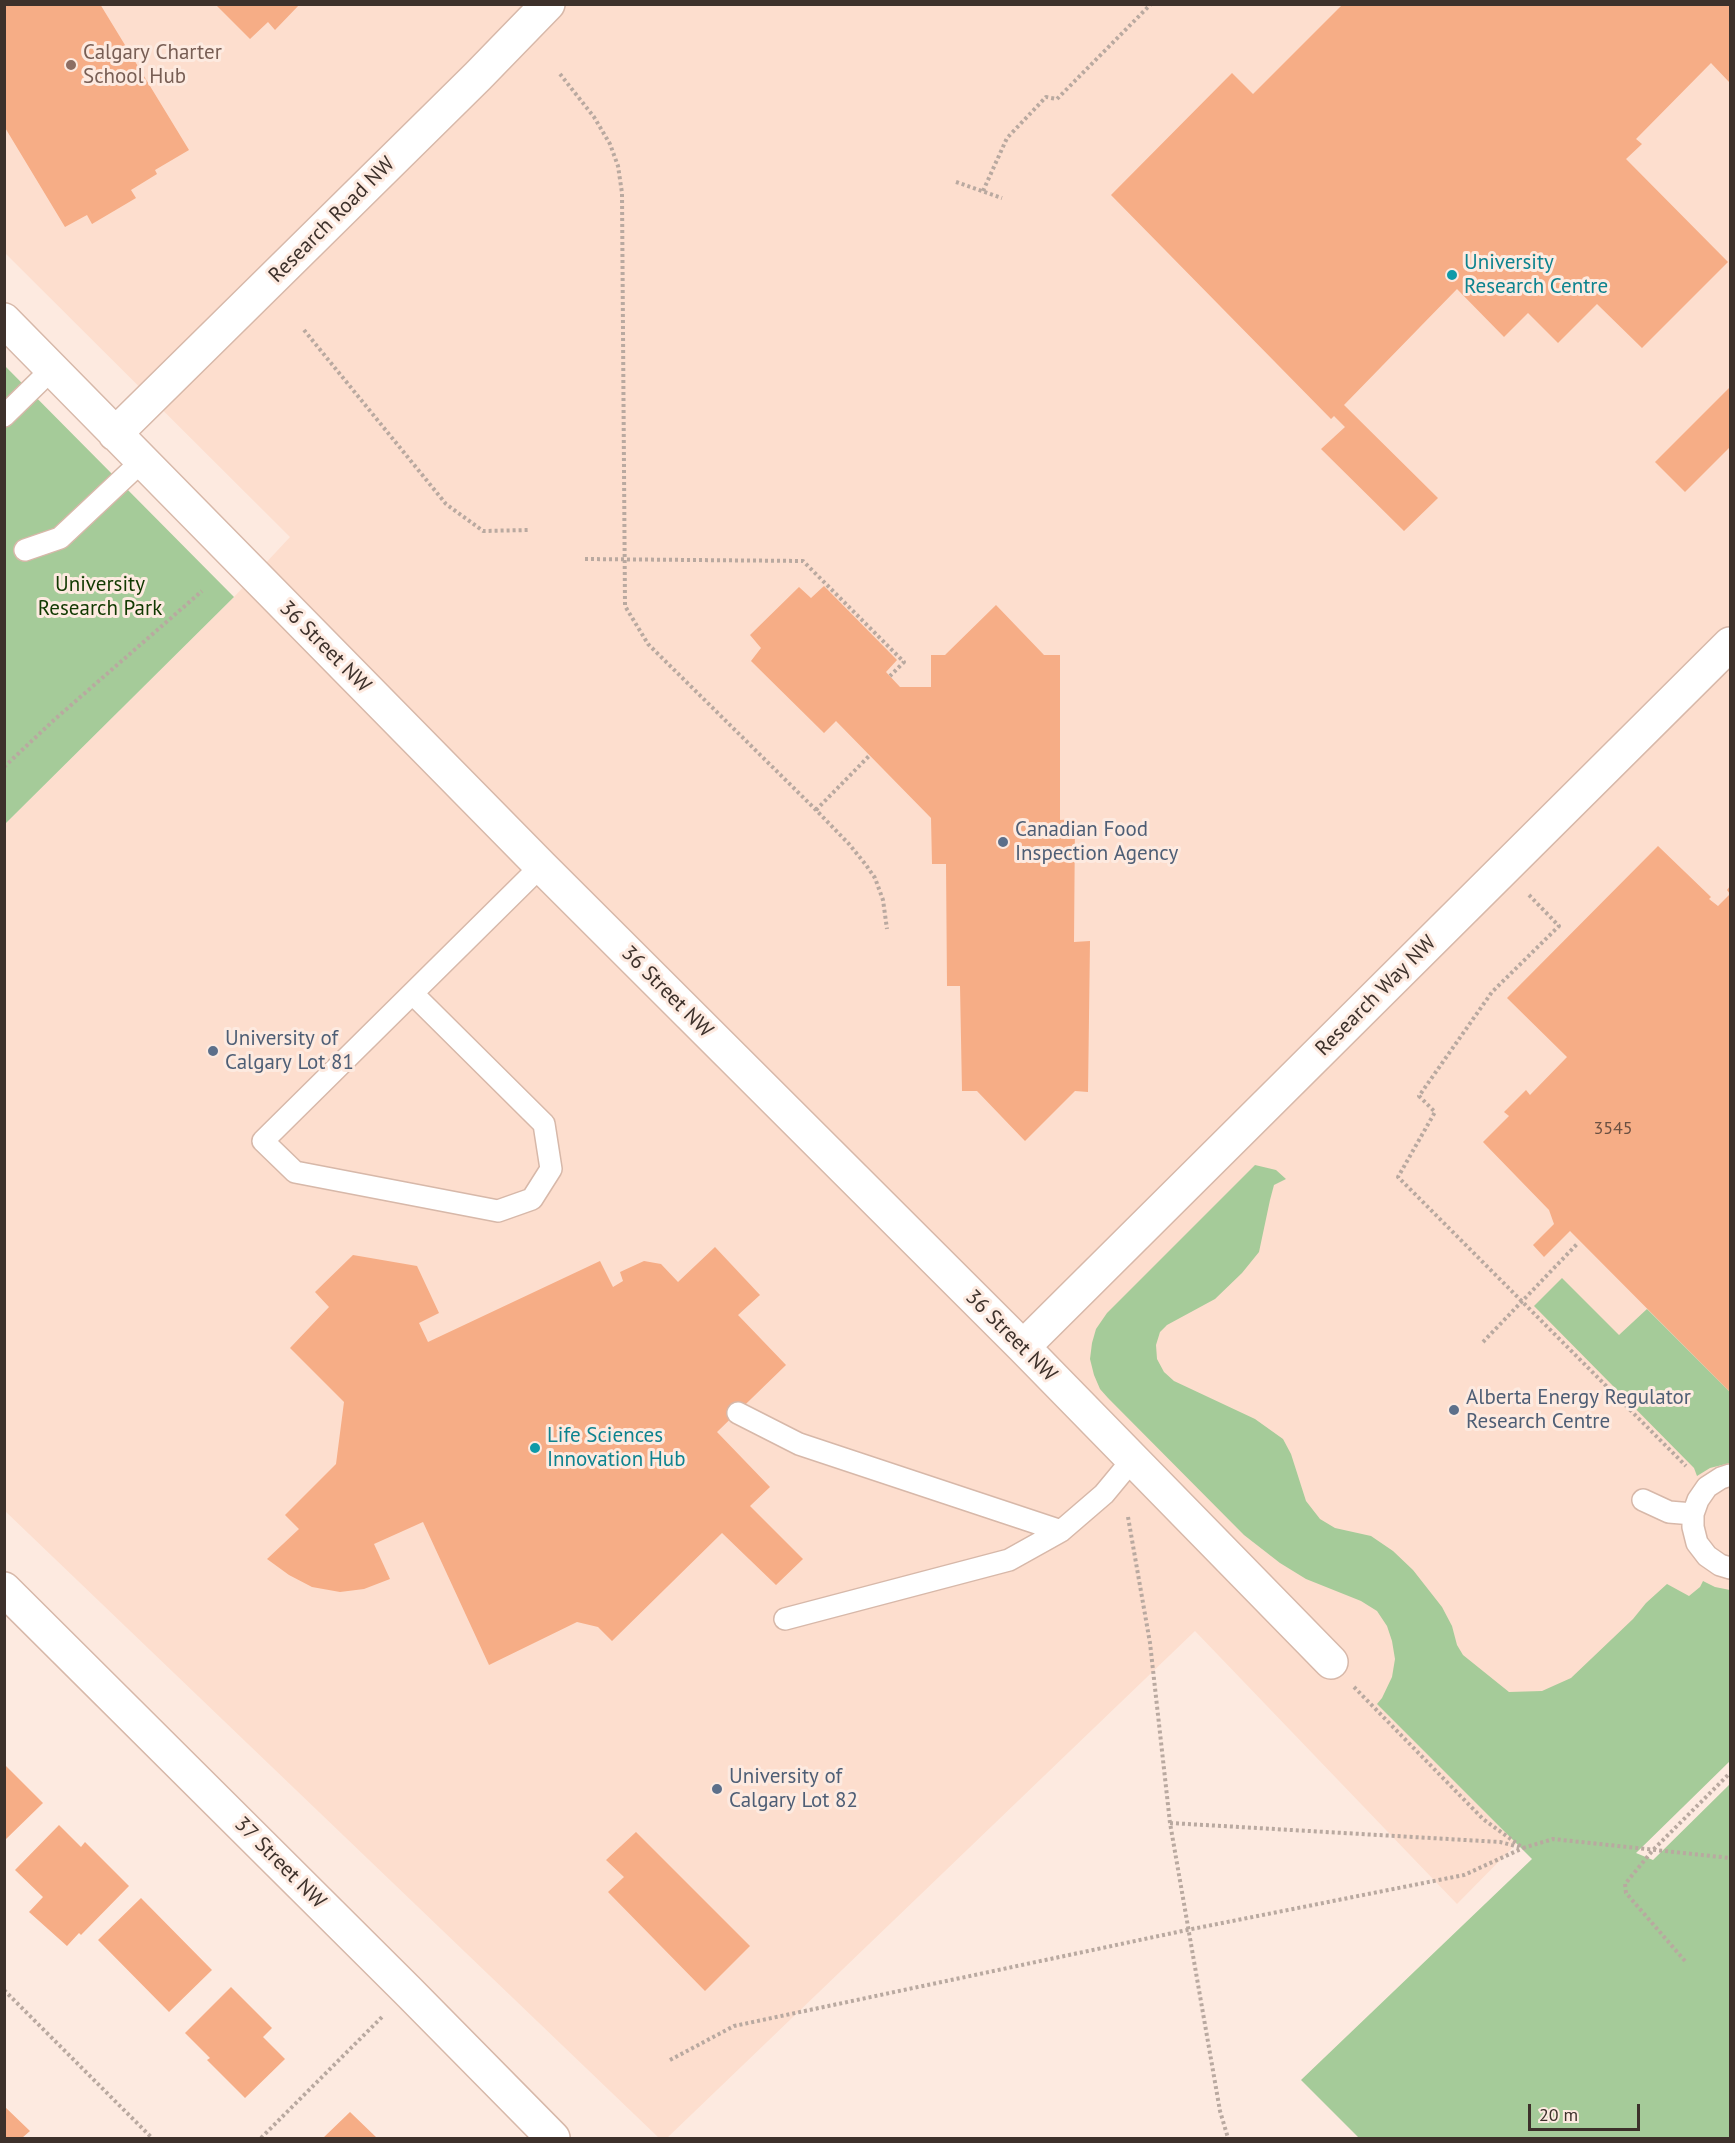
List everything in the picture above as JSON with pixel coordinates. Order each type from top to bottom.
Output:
[{"type":"street","name":"Research Road NW","points":[[115,434],[470,84],[548,4]]},
{"type":"street","name":"36 Street NW","points":[[4,320],[541,866],[1023,1347],[1331,1662]]},
{"type":"street","name":"Research Way NW","points":[[1023,1347],[1731,644]]},
{"type":"street","name":"37 Street NW","points":[[4,1589],[408,1991],[553,2139]]},
{"type":"lane","points":[[4,416],[52,369]]},
{"type":"lane","points":[[25,550],[60,538],[142,461]]},
{"type":"lane","points":[[413,994],[544,1124],[551,1169],[532,1199],[498,1211],[295,1172],[264,1142],[541,866]]},
{"type":"lane","points":[[738,1413],[798,1444],[1061,1531]]},
{"type":"lane","points":[[785,1619],[1009,1560],[1061,1531],[1104,1494],[1133,1459]]},
{"type":"lane","points":[[1731,1475],[1707,1487],[1698,1500],[1693,1514],[1697,1543],[1707,1556],[1720,1565],[1731,1568]]},
{"type":"lane","points":[[1643,1500],[1669,1512],[1693,1514]]},
{"type":"path","points":[[983,191],[1006,138],[1046,97],[1057,99],[1150,4]]},
{"type":"path","points":[[560,74],[594,117],[610,144],[620,175],[625,606],[648,644],[849,844],[875,878],[883,900],[887,929]]},
{"type":"path","points":[[956,182],[1002,198]]},
{"type":"path","points":[[304,330],[446,504],[483,531],[529,530]]},
{"type":"path","points":[[585,559],[803,561],[904,662],[890,676]]},
{"type":"path","points":[[4,767],[54,720],[202,591]]},
{"type":"path","points":[[816,810],[870,755]]},
{"type":"path","points":[[1503,870],[1559,926],[1492,992],[1419,1096],[1434,1112],[1398,1177],[1689,1469]]},
{"type":"path","points":[[1483,1342],[1578,1243]]},
{"type":"path","points":[[1128,1517],[1150,1643],[1170,1823],[1187,1930],[1220,2111],[1228,2139]]},
{"type":"path","points":[[1331,1662],[1483,1819],[1523,1848]]},
{"type":"path","points":[[1685,1961],[1626,1893],[1625,1884],[1653,1850],[1731,1773]]},
{"type":"path","points":[[1170,1823],[1500,1842],[1523,1848]]},
{"type":"path","points":[[670,2060],[734,2026],[1187,1930],[1464,1875],[1523,1848],[1553,1839],[1731,1858]]},
{"type":"path","points":[[4,1990],[152,2139]]},
{"type":"path","points":[[261,2139],[408,1991]]},
{"type":"shaded area","points":[[4,5],[1730,5],[1730,1627],[1457,1904],[1195,1631],[667,2138],[659,2138],[5,1511],[5,824],[234,597],[290,537],[5,253]]},
{"type":"green space","name":"University Research Park","points":[[5,366],[234,597],[5,824]]},
{"type":"green space","points":[[1255,1165],[1276,1170],[1286,1179],[1274,1185],[1259,1252],[1242,1273],[1215,1299],[1167,1325],[1160,1332],[1156,1345],[1157,1359],[1164,1372],[1174,1381],[1255,1419],[1283,1439],[1291,1454],[1306,1501],[1320,1519],[1335,1528],[1371,1536],[1393,1551],[1413,1570],[1442,1607],[1463,1655],[1509,1692],[1542,1691],[1571,1678],[1667,1584],[1689,1596],[1700,1587],[1703,1581],[1715,1587],[1730,1590],[1730,1761],[1636,1853],[1653,1860],[1730,1784],[1730,2138],[1359,2138],[1301,2080],[1532,1859],[1377,1704],[1392,1677],[1395,1659],[1387,1626],[1377,1611],[1361,1601],[1306,1579],[1280,1563],[1244,1535],[1108,1398],[1100,1389],[1094,1375],[1090,1359],[1092,1343],[1096,1329],[1107,1313]]},
{"type":"green space","points":[[1562,1278],[1619,1335],[1647,1309],[1730,1392],[1730,1463],[1710,1468],[1697,1476],[1694,1468],[1534,1306]]},
{"type":"building","name":"Calgary Charter School Hub","points":[[4,4],[100,4],[189,150],[155,170],[157,174],[131,190],[136,198],[92,224],[87,215],[65,227],[4,126]]},
{"type":"building","name":"Calgary Charter School Hub","points":[[215,4],[300,4],[275,30],[268,22],[250,39]]},
{"type":"building","name":"University Research Centre","points":[[1343,4],[1730,4],[1730,83],[1711,63],[1636,139],[1642,144],[1626,159],[1728,262],[1642,348],[1597,304],[1558,343],[1528,313],[1504,337],[1457,289],[1344,405],[1438,498],[1404,531],[1321,449],[1345,427],[1334,416],[1331,419],[1111,195],[1232,73],[1253,94]]},
{"type":"building","points":[[1730,387],[1730,447],[1685,492],[1655,462]]},
{"type":"building","name":"Canadian Food Inspection Agency","points":[[824,586],[897,660],[886,672],[900,687],[931,687],[931,655],[945,655],[996,605],[1044,655],[1060,655],[1060,820],[1075,819],[1074,942],[1090,941],[1088,1092],[1075,1091],[1025,1141],[977,1091],[962,1091],[960,986],[947,986],[946,864],[932,864],[931,818],[836,721],[824,733],[751,661],[761,648],[750,635],[799,587],[811,598]]},
{"type":"building","points":[[1658,846],[1718,906],[1730,894],[1730,1392],[1570,1231],[1544,1257],[1533,1245],[1554,1224],[1549,1210],[1483,1142],[1509,1116],[1504,1112],[1526,1090],[1530,1095],[1567,1057],[1507,998]]},
{"type":"building","name":"Life Sciences Innovation Hub","points":[[715,1247],[760,1295],[738,1315],[786,1365],[717,1432],[770,1487],[750,1506],[803,1559],[776,1585],[722,1533],[612,1641],[598,1627],[577,1622],[489,1665],[423,1522],[374,1544],[390,1579],[364,1589],[340,1592],[312,1587],[289,1575],[267,1559],[299,1529],[285,1515],[336,1464],[344,1402],[290,1348],[329,1307],[315,1292],[353,1255],[417,1266],[439,1313],[419,1323],[428,1342],[600,1261],[613,1287],[623,1281],[620,1272],[644,1261],[661,1264],[678,1282]]},
{"type":"building","points":[[6,1766],[43,1803],[4,1841],[4,1768]]},
{"type":"building","points":[[59,1825],[81,1847],[85,1842],[129,1886],[81,1935],[79,1933],[67,1946],[29,1912],[43,1897],[15,1870]]},
{"type":"building","points":[[636,1832],[750,1946],[705,1991],[608,1892],[624,1877],[606,1860]]},
{"type":"building","points":[[141,1898],[212,1970],[169,2012],[98,1940]]},
{"type":"building","points":[[231,1987],[272,2028],[263,2037],[285,2059],[245,2098],[207,2060],[210,2058],[185,2033]]},
{"type":"building","points":[[4,2106],[30,2131],[22,2138],[4,2138]]},
{"type":"building","points":[[350,2112],[377,2138],[323,2138]]},
{"type":"place","name":"Calgary Charter School Hub","points":[[71,65]]},
{"type":"place","name":"University Research Centre","points":[[1452,275]]},
{"type":"place","name":"Canadian Food Inspection Agency","points":[[1003,842]]},
{"type":"place","name":"University of Calgary Lot 81","points":[[213,1051]]},
{"type":"place","name":"Alberta Energy Regulator Research Centre","points":[[1454,1410]]},
{"type":"place","name":"Life Sciences Innovation Hub","points":[[535,1448]]},
{"type":"place","name":"University of Calgary Lot 82","points":[[717,1789]]}]
